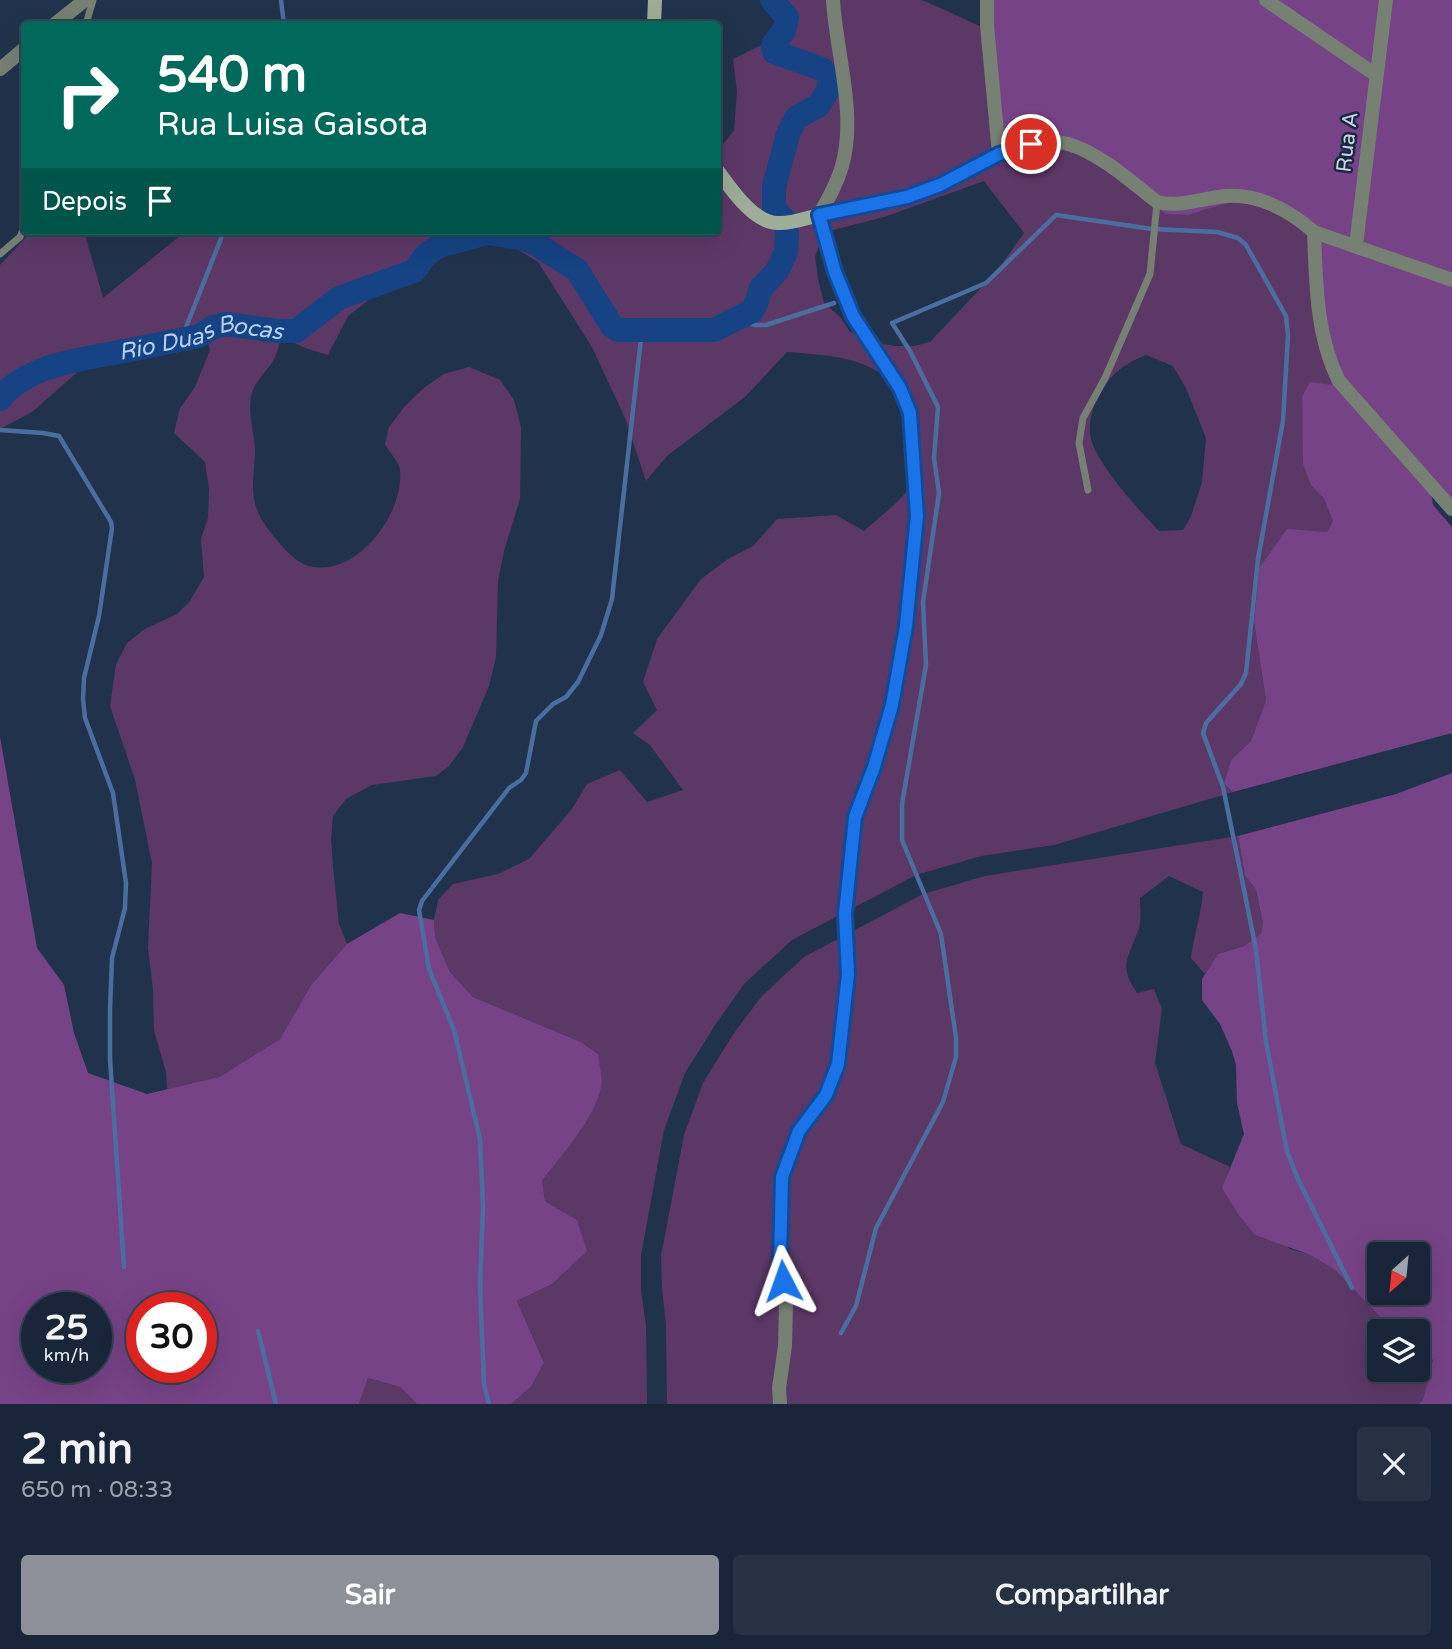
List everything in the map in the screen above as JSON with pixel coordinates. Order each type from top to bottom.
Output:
[{"type":"street","points":[[59,21],[85,0]]},
{"type":"street","points":[[654,21],[655,0]]},
{"type":"street","points":[[780,1404],[779,1388],[786,1346],[786,1303],[780,1259],[782,1177],[799,1131],[826,1095],[838,1064],[848,974],[845,914],[855,817],[874,767],[892,705],[906,626],[917,516],[910,413],[900,388],[853,316],[835,272],[819,215],[833,191],[843,165],[846,145],[845,89],[835,33],[833,0]]},
{"type":"street","points":[[987,0],[999,154]]},
{"type":"street","points":[[1266,0],[1376,75]]},
{"type":"street","name":"Rua A","points":[[1356,245],[1386,0]]},
{"type":"street","points":[[0,69],[21,52]]},
{"type":"street","points":[[721,174],[756,214],[764,220],[779,223],[907,197],[940,185],[999,154],[1050,140],[1086,151],[1157,202],[1193,203],[1233,195],[1253,198],[1278,207],[1314,232],[1452,280]]},
{"type":"street","points":[[1314,232],[1323,342],[1329,362],[1339,381],[1452,509]]},
{"type":"lane","points":[[87,21],[93,0]]},
{"type":"lane","points":[[1088,490],[1079,443],[1083,418],[1105,378],[1150,274],[1157,202]]},
{"type":"lane","points":[[0,254],[21,234]]},
{"type":"shaded area","points":[[772,0],[921,0],[984,28],[1040,152],[1068,148],[1220,205],[1248,200],[1306,224],[1333,386],[1302,397],[1303,430],[1311,485],[1324,499],[1333,521],[1327,532],[1287,530],[1259,568],[1254,622],[1266,700],[1251,741],[1231,760],[1224,784],[1233,792],[1054,845],[981,856],[916,875],[792,940],[745,983],[685,1073],[664,1130],[641,1255],[641,1290],[646,1326],[647,1404],[511,1404],[531,1387],[544,1363],[517,1301],[552,1284],[577,1220],[545,1201],[542,1181],[585,1122],[593,1106],[598,1054],[581,1042],[473,997],[450,972],[435,937],[434,920],[438,900],[453,884],[498,874],[529,859],[572,809],[587,784],[620,770],[647,802],[683,790],[650,745],[633,733],[657,710],[643,682],[657,639],[701,579],[728,559],[753,546],[777,519],[836,515],[864,531],[908,489],[918,472],[921,459],[915,426],[902,394],[886,377],[846,359],[787,352],[746,396],[667,456],[646,481],[625,418],[592,347],[538,262],[494,235],[721,235],[721,147],[734,130],[737,91],[733,59],[782,35],[783,6]],"holes":[[[984,181],[1024,233],[997,271],[930,342],[914,346],[872,342],[850,332],[840,317],[824,303],[815,256],[833,212],[829,231],[884,217]],[[1146,355],[1173,366],[1186,388],[1206,438],[1202,482],[1191,516],[1183,530],[1159,531],[1099,458],[1090,434],[1091,420],[1098,397],[1108,382],[1130,363]]]},
{"type":"shaded area","points":[[983,0],[1452,0],[1452,502],[1429,481],[1433,505],[1452,527],[1452,733],[1233,792],[1224,784],[1231,760],[1251,741],[1266,700],[1254,622],[1259,568],[1287,529],[1327,532],[1333,521],[1324,499],[1311,485],[1303,464],[1302,397],[1310,382],[1332,385],[1306,224],[1248,200],[1188,215],[1166,214],[1099,165],[1068,148],[1003,154]]},
{"type":"shaded area","points":[[28,235],[85,235],[103,298],[181,235],[479,235],[413,266],[348,316],[328,355],[280,336],[275,358],[257,382],[251,397],[255,450],[253,492],[255,504],[265,525],[284,548],[308,566],[331,567],[347,561],[362,551],[386,522],[395,505],[400,471],[385,444],[389,427],[405,406],[444,374],[469,367],[500,380],[514,400],[521,427],[520,499],[498,581],[496,657],[489,686],[463,747],[449,766],[436,776],[372,785],[346,799],[333,816],[331,839],[339,924],[347,944],[311,985],[280,1039],[219,1077],[167,1090],[166,1072],[154,1030],[148,948],[152,863],[135,780],[110,706],[116,664],[127,643],[145,629],[177,614],[190,601],[204,577],[201,539],[208,518],[209,489],[205,462],[174,433],[180,408],[195,387],[210,350],[204,325],[199,324],[97,355],[32,412],[0,429],[0,265]]},
{"type":"shaded area","points":[[0,737],[37,948],[64,985],[74,1033],[88,1073],[147,1094],[219,1077],[280,1039],[311,985],[347,944],[400,913],[434,920],[435,937],[450,972],[473,997],[581,1042],[598,1054],[601,1083],[598,1099],[576,1136],[542,1181],[545,1201],[577,1220],[587,1251],[552,1284],[517,1301],[544,1363],[531,1387],[511,1404],[417,1404],[400,1387],[368,1378],[359,1404],[0,1404]]},
{"type":"shaded area","points":[[1452,773],[1452,1404],[1418,1404],[1423,1399],[1427,1382],[1430,1382],[1433,1360],[1430,1358],[1430,1319],[1382,1319],[1370,1306],[1430,1306],[1430,1242],[1367,1242],[1367,1303],[1334,1269],[1308,1254],[1255,1235],[1222,1188],[1244,1134],[1237,1103],[1236,1065],[1220,1024],[1202,1000],[1202,979],[1218,954],[1244,946],[1261,934],[1263,923],[1256,890],[1245,875],[1238,836],[1396,794]]},
{"type":"shaded area","points":[[1238,836],[1245,875],[1256,890],[1263,923],[1261,934],[1244,946],[1218,954],[1205,974],[1191,958],[1203,892],[1169,876],[1140,898],[1139,927],[1126,968],[1137,993],[1154,989],[1162,1009],[1155,1063],[1181,1144],[1230,1167],[1223,1188],[1290,1249],[1308,1254],[1334,1269],[1382,1319],[1367,1319],[1367,1382],[1427,1382],[1423,1399],[1418,1404],[667,1404],[666,1325],[661,1256],[684,1135],[703,1083],[734,1033],[761,997],[804,957],[923,894],[985,876]]},
{"type":"shaded area","points":[[368,1378],[400,1387],[417,1404],[359,1404]]},
{"type":"waterway","points":[[281,0],[284,21]]},
{"type":"waterway","name":"Rio Duas Bocas","points":[[500,235],[525,239],[536,244],[577,270],[617,330],[714,330],[752,311],[761,288],[777,271],[786,252],[787,233],[784,219],[774,209],[774,187],[788,134],[796,118],[819,105],[829,88],[830,77],[822,69],[774,52],[773,45],[784,31],[787,17],[772,0]]},
{"type":"waterway","points":[[841,1333],[856,1306],[876,1228],[943,1102],[956,1057],[956,1038],[941,934],[902,840],[902,804],[926,665],[923,602],[939,493],[934,458],[938,407],[910,351],[892,323],[986,283],[1056,215],[1152,229],[1217,232],[1238,238],[1246,245],[1286,316],[1288,335],[1283,421],[1258,559],[1246,673],[1241,684],[1206,723],[1203,733],[1223,787],[1238,860],[1256,950],[1266,1042],[1287,1151],[1297,1177],[1352,1288]]},
{"type":"waterway","points":[[181,340],[222,235]]},
{"type":"waterway","name":"Rio Duas Bocas","points":[[0,399],[27,377],[62,363],[199,336],[213,327],[226,324],[296,331],[339,298],[414,271],[426,255],[439,246],[480,235]]},
{"type":"waterway","points":[[739,318],[755,325],[766,325],[834,303]]},
{"type":"waterway","points":[[489,1404],[484,1384],[480,1286],[483,1207],[480,1139],[454,1030],[429,969],[419,910],[422,901],[509,788],[526,773],[536,721],[553,704],[566,697],[578,682],[601,635],[612,599],[642,329]]},
{"type":"waterway","points":[[0,430],[59,436],[111,522],[112,528],[99,616],[84,678],[83,699],[85,718],[113,793],[126,883],[125,908],[112,958],[110,1010],[110,1059],[124,1267]]},
{"type":"waterway","points":[[258,1331],[276,1404]]},
{"type":"route","points":[[783,1281],[780,1259],[782,1177],[799,1131],[826,1095],[838,1064],[848,974],[845,914],[855,817],[874,767],[892,705],[906,626],[917,516],[910,413],[900,388],[853,316],[835,272],[819,215],[907,197],[940,185],[999,154],[1031,144]]}]
